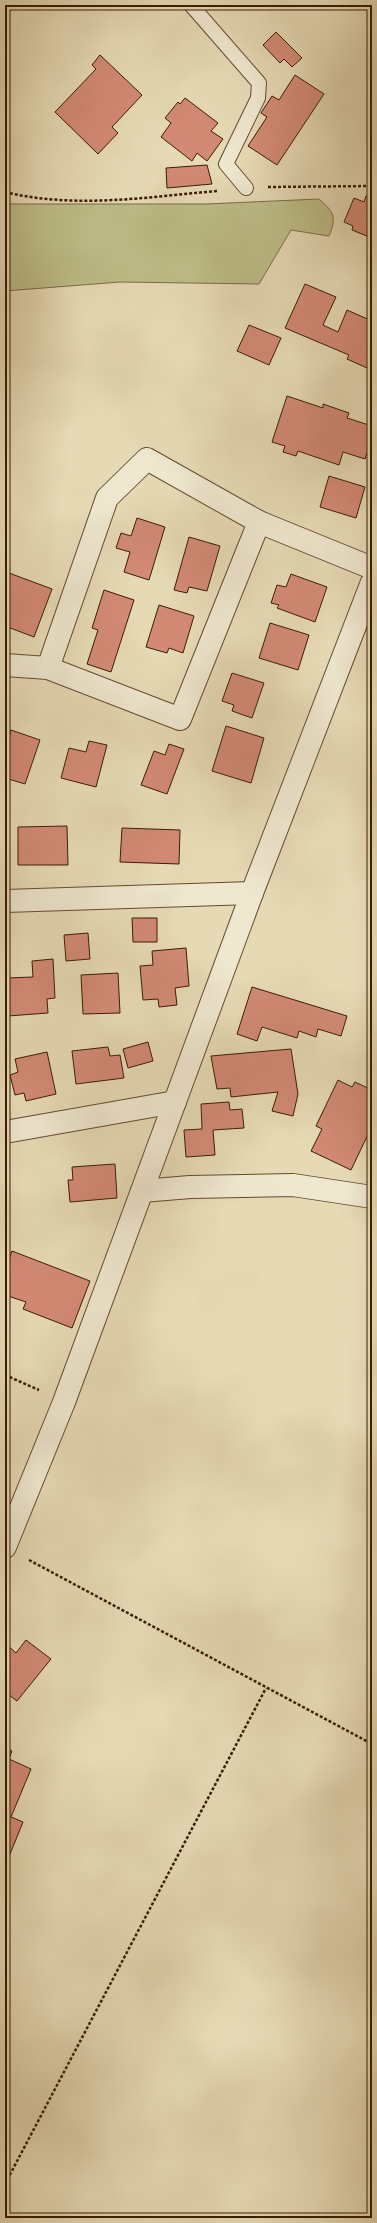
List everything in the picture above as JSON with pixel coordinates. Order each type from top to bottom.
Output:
[{"type":"street","points":[[48,668],[107,498],[147,459],[259,522],[372,568]]},
{"type":"street","points":[[5,665],[48,668],[180,719],[259,522]]},
{"type":"street","points":[[5,1547],[64,1402],[252,893],[372,582]]},
{"type":"street","points":[[5,901],[252,893]]},
{"type":"street","points":[[5,1132],[175,1102]]},
{"type":"street","points":[[142,1191],[190,1187],[293,1185],[372,1197]]},
{"type":"lane","points":[[191,5],[259,83],[258,98],[226,164],[246,188]]},
{"type":"path","points":[[5,192],[18,195],[91,202],[246,188],[372,186]]},
{"type":"path","points":[[5,1375],[64,1402]]},
{"type":"path","points":[[5,1547],[372,1744]]},
{"type":"path","points":[[5,2184],[266,1688]]},
{"type":"green space","points":[[319,199],[333,215],[333,224],[329,236],[291,230],[259,284],[120,282],[5,291],[5,204],[206,204]]},
{"type":"building","points":[[276,32],[302,58],[292,67],[284,59],[280,63],[263,45]]},
{"type":"building","points":[[100,55],[142,95],[112,127],[118,133],[98,154],[55,112],[96,69],[92,65]]},
{"type":"building","points":[[295,75],[324,94],[277,165],[248,146],[267,117],[261,113],[272,96],[279,100]]},
{"type":"building","points":[[185,98],[218,123],[211,131],[223,139],[207,161],[197,153],[192,161],[161,137],[171,123],[165,118],[178,102],[180,104]]},
{"type":"building","points":[[207,165],[212,184],[167,188],[166,168]]},
{"type":"building","points":[[366,196],[372,198],[372,238],[352,230],[353,226],[344,222],[354,198],[364,202]]},
{"type":"building","points":[[305,284],[336,297],[323,325],[338,332],[347,310],[372,321],[372,362],[370,361],[367,368],[347,359],[349,355],[285,328]]},
{"type":"building","points":[[249,325],[281,338],[269,365],[237,351]]},
{"type":"building","points":[[287,396],[323,408],[323,404],[349,413],[347,418],[372,426],[372,438],[365,459],[343,452],[339,465],[298,451],[296,456],[283,452],[285,446],[272,442]]},
{"type":"building","points":[[329,476],[365,487],[356,518],[320,507]]},
{"type":"building","points":[[137,518],[165,527],[149,580],[124,572],[130,552],[116,548],[121,533],[131,536]]},
{"type":"building","points":[[189,537],[220,546],[207,591],[189,587],[187,593],[174,590]]},
{"type":"building","points":[[9,573],[52,589],[34,637],[5,626],[5,585]]},
{"type":"building","points":[[291,574],[327,587],[315,622],[277,608],[279,605],[271,603],[277,585],[286,587]]},
{"type":"building","points":[[104,590],[134,600],[111,672],[87,664],[98,630],[92,628]]},
{"type":"building","points":[[159,605],[194,616],[183,653],[169,648],[167,653],[146,647]]},
{"type":"building","points":[[270,623],[309,635],[298,670],[259,658]]},
{"type":"building","points":[[232,673],[264,683],[252,718],[232,711],[234,705],[222,701]]},
{"type":"building","points":[[226,726],[264,738],[251,783],[212,771]]},
{"type":"building","points":[[11,730],[40,740],[25,784],[5,778],[5,751]]},
{"type":"building","points":[[89,741],[107,745],[96,787],[61,778],[69,748],[86,752]]},
{"type":"building","points":[[169,744],[184,749],[167,794],[141,785],[154,751],[165,755]]},
{"type":"building","points":[[67,826],[68,865],[18,865],[18,827]]},
{"type":"building","points":[[122,828],[180,830],[179,864],[120,862]]},
{"type":"building","points":[[132,918],[157,918],[157,942],[133,942]]},
{"type":"building","points":[[88,933],[90,959],[66,961],[64,935]]},
{"type":"building","points":[[186,948],[189,986],[175,988],[177,1005],[159,1007],[158,999],[143,1000],[140,966],[153,965],[152,951]]},
{"type":"building","points":[[53,959],[55,998],[47,999],[48,1013],[8,1016],[6,978],[33,977],[32,961]]},
{"type":"building","points":[[118,973],[120,1013],[83,1014],[81,975]]},
{"type":"building","points":[[252,987],[347,1016],[341,1036],[318,1029],[316,1037],[299,1031],[297,1038],[262,1027],[257,1041],[237,1034]]},
{"type":"building","points":[[148,1042],[153,1061],[128,1068],[123,1049]]},
{"type":"building","points":[[108,1047],[110,1056],[120,1055],[124,1078],[76,1084],[72,1051]]},
{"type":"building","points":[[291,1049],[298,1094],[293,1116],[272,1111],[278,1092],[231,1097],[230,1088],[217,1089],[211,1056]]},
{"type":"building","points":[[47,1052],[56,1094],[26,1101],[24,1093],[15,1095],[10,1075],[18,1072],[15,1059]]},
{"type":"building","points":[[338,1080],[352,1087],[355,1082],[372,1090],[370,1097],[372,1098],[372,1126],[351,1170],[311,1151],[322,1129],[316,1126]]},
{"type":"building","points":[[229,1102],[230,1110],[242,1109],[244,1128],[213,1130],[215,1155],[186,1157],[184,1130],[202,1129],[201,1104]]},
{"type":"building","points":[[115,1164],[117,1198],[70,1202],[68,1180],[73,1180],[72,1167]]},
{"type":"building","points":[[12,1251],[90,1281],[72,1328],[23,1309],[26,1302],[5,1295],[5,1257],[9,1259]]},
{"type":"building","points":[[26,1640],[51,1659],[17,1701],[5,1692],[5,1643],[16,1653]]},
{"type":"building","points":[[5,1748],[12,1751],[9,1759],[31,1769],[11,1817],[23,1822],[10,1854],[5,1852]]}]
